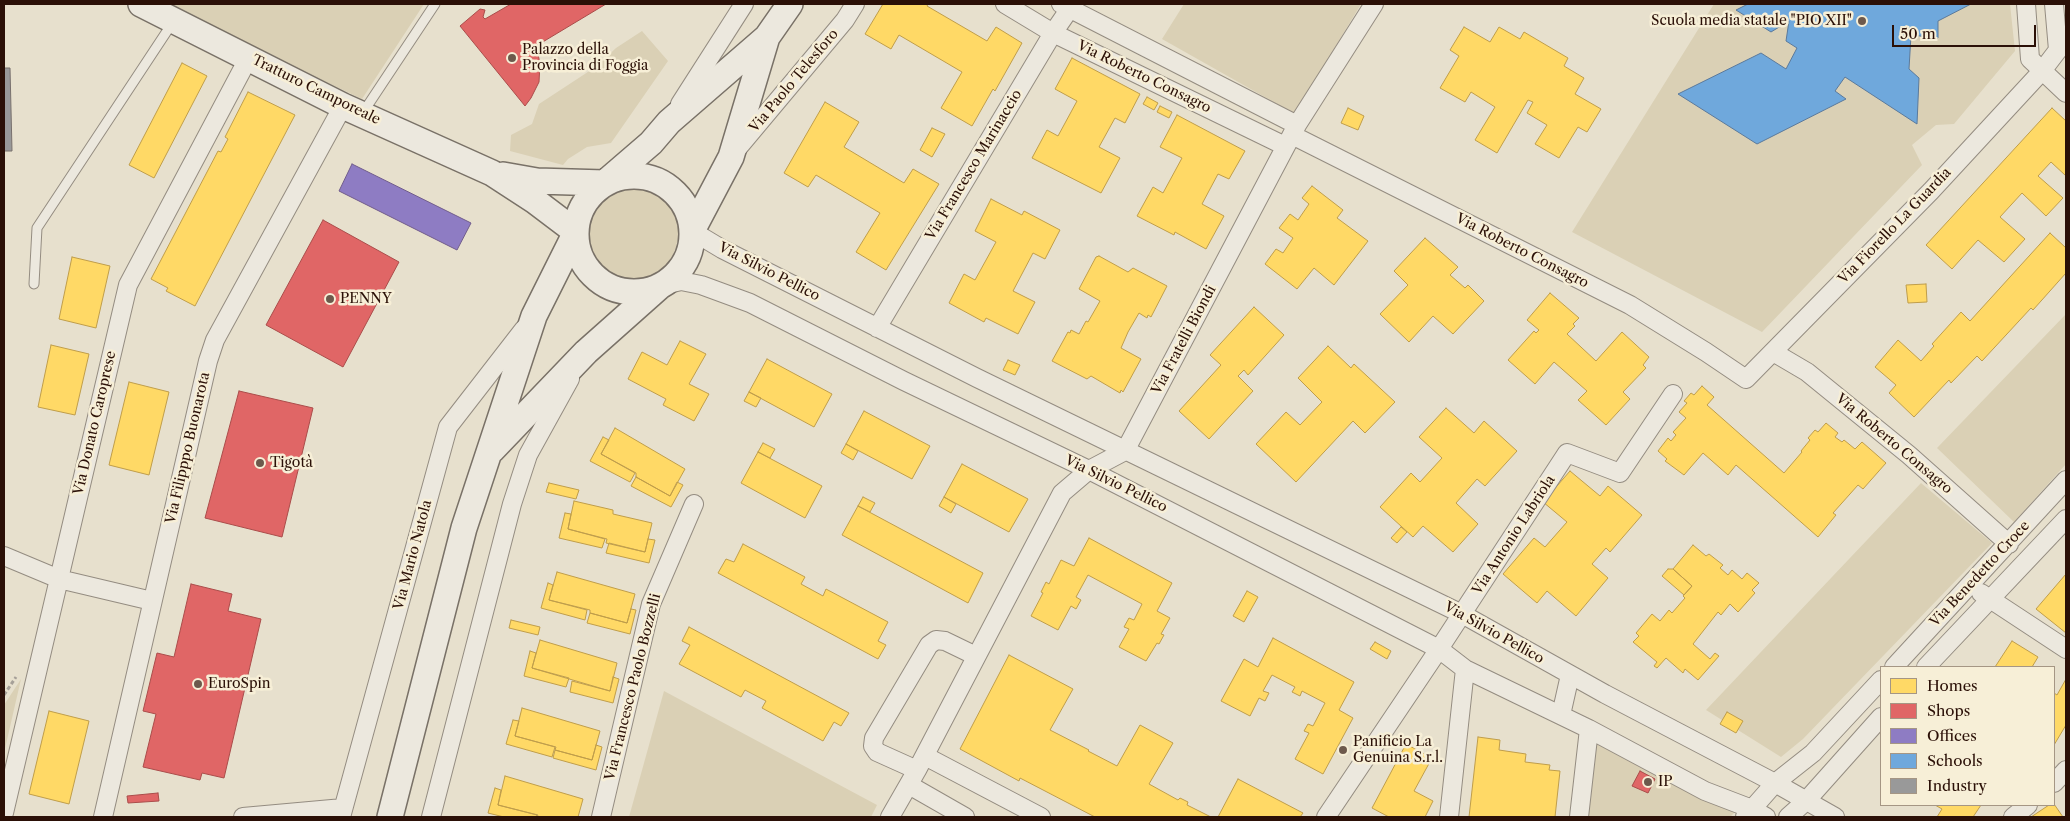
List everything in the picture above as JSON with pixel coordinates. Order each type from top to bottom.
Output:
[{"type":"street","name":"Tratturo Camporeale","points":[[141,4],[352,110],[492,172],[576,232]]},
{"type":"street","name":"Via Paolo Telesforo","points":[[605,183],[651,143],[669,122],[744,4]]},
{"type":"street","name":"Via Paolo Telesforo","points":[[669,122],[768,37],[790,4]]},
{"type":"street","name":"Via Paolo Telesforo","points":[[731,157],[845,20],[855,4]]},
{"type":"street","name":"Via Roberto Consagro","points":[[1005,4],[1053,33],[1291,135]]},
{"type":"street","name":"Via Fratelli Biondi","points":[[1125,451],[1291,135],[1374,4]]},
{"type":"street","points":[[2026,4],[2030,59],[2066,93]]},
{"type":"street","name":"Via Fiorello La Guardia","points":[[1746,380],[1931,191],[2042,70],[2062,54],[2054,4]]},
{"type":"street","name":"Via Roberto Consagro","points":[[1068,6],[1291,135],[1630,306],[1706,352],[1746,380]]},
{"type":"street","name":"Via Francesco Marinaccio","points":[[877,328],[1068,6]]},
{"type":"street","name":"Via Paolo Telesforo","points":[[692,231],[731,157],[768,37]]},
{"type":"street","name":"Via Donato Caroprese","points":[[4,812],[128,285],[249,57]]},
{"type":"street","name":"Via Filipppo Buonarota","points":[[103,817],[210,354],[215,340],[298,190],[352,110]]},
{"type":"street","name":"Tratturo Camporeale","points":[[492,172],[538,181],[605,183]]},
{"type":"street","points":[[628,176],[649,177],[669,187],[681,200],[689,214],[692,231],[689,251],[685,261],[675,275],[660,286],[647,291],[633,292],[608,286],[588,270],[578,250],[576,232],[579,213],[590,194],[605,183],[616,178],[628,176]]},
{"type":"street","name":"Via Silvio Pellico","points":[[692,231],[877,328],[1125,451],[1462,614],[1570,675],[1775,782],[1835,817]]},
{"type":"street","name":"Via Mario Natola","points":[[390,817],[464,528],[534,316],[576,232]]},
{"type":"street","name":"Via Silvio Pellico","points":[[660,286],[681,281],[701,285],[750,304],[912,385],[1089,470],[1439,649],[1464,668],[1589,729],[1705,791],[1755,815]]},
{"type":"street","name":"Via Mario Natola","points":[[488,455],[586,352],[660,286]]},
{"type":"street","name":"Via Mario Natola","points":[[342,813],[448,427],[534,316]]},
{"type":"street","name":"Via Mario Natola","points":[[431,817],[512,504],[528,454],[586,352]]},
{"type":"street","name":"Via Roberto Consagro","points":[[1773,352],[1807,372],[1902,449],[2009,544]]},
{"type":"street","name":"Via Antonio Labriola","points":[[1326,817],[1567,453],[1620,473],[1673,394]]},
{"type":"street","points":[[890,817],[917,770],[1062,494],[1089,470],[1125,451]]},
{"type":"street","name":"Via Benedetto Croce","points":[[1895,666],[1971,586],[2066,480]]},
{"type":"street","name":"Via Francesco Paolo Bozzelli","points":[[601,817],[652,604],[694,504]]},
{"type":"street","points":[[2032,518],[2051,536]]},
{"type":"street","name":"Via Benedetto Croce","points":[[1927,666],[2066,519]]},
{"type":"street","points":[[4,556],[59,578],[152,601]]},
{"type":"street","points":[[1971,586],[2066,649]]},
{"type":"street","points":[[976,656],[945,641],[936,640],[929,645],[874,738],[873,746],[877,752],[917,770],[1041,817]]},
{"type":"street","points":[[1449,817],[1464,668]]},
{"type":"street","points":[[1561,715],[1570,675]]},
{"type":"street","points":[[1755,815],[1775,782],[1813,752],[1880,681]]},
{"type":"street","points":[[1788,817],[1806,801],[1880,718]]},
{"type":"street","points":[[1579,817],[1589,729]]},
{"type":"street","points":[[917,770],[965,817]]},
{"type":"street","points":[[2012,817],[2027,806]]},
{"type":"street","points":[[243,817],[342,813]]},
{"type":"lane","points":[[352,110],[435,4]]},
{"type":"lane","points":[[34,284],[36,228],[175,20]]},
{"type":"shaded area","points":[[161,4],[424,4],[362,99]]},
{"type":"shaded area","points":[[1184,4],[1361,4],[1295,114],[1162,39]]},
{"type":"shaded area","points":[[1714,4],[2010,4],[2015,51],[1954,124],[1936,125],[1912,145],[1922,165],[1762,332],[1572,232]]},
{"type":"shaded area","points":[[642,31],[668,61],[611,143],[587,147],[568,159],[563,165],[510,151],[511,135],[532,124],[539,104],[597,66],[616,48]]},
{"type":"shaded area","points":[[630,185],[648,188],[664,199],[675,215],[678,233],[675,251],[664,267],[648,278],[630,281],[612,278],[596,267],[585,251],[582,233],[585,215],[596,199],[612,188]]},
{"type":"shaded area","points":[[2066,314],[2066,464],[2014,522],[1937,448]]},
{"type":"shaded area","points":[[1921,483],[1992,543],[1803,739],[1781,757],[1706,710]]},
{"type":"shaded area","points":[[21,679],[4,753],[4,705]]},
{"type":"shaded area","points":[[664,691],[877,805],[871,817],[629,817]]},
{"type":"shaded area","points":[[1594,740],[1736,811],[1730,817],[1585,817]]},
{"type":"building: Homes","points":[[883,4],[928,4],[927,6],[987,41],[996,27],[1022,43],[995,91],[993,89],[972,126],[941,108],[962,72],[899,35],[891,49],[865,34]]},
{"type":"building: Homes","points":[[1464,27],[1490,42],[1499,27],[1520,39],[1524,32],[1568,58],[1564,66],[1584,78],[1575,94],[1601,109],[1587,132],[1578,127],[1559,158],[1535,144],[1547,125],[1527,113],[1533,102],[1528,100],[1497,153],[1475,140],[1495,107],[1471,92],[1465,102],[1440,88],[1459,56],[1450,50]]},
{"type":"building: Homes","points":[[1072,58],[1140,94],[1125,123],[1115,118],[1099,147],[1120,158],[1101,193],[1032,158],[1047,130],[1058,136],[1077,101],[1055,89]]},
{"type":"building: Homes","points":[[182,63],[207,76],[154,178],[129,165]]},
{"type":"building: Homes","points":[[248,92],[295,115],[195,306],[166,291],[168,288],[151,279],[218,151],[221,152],[228,139],[225,137]]},
{"type":"building: Homes","points":[[1147,97],[1158,103],[1154,110],[1143,104]]},
{"type":"building: Homes","points":[[825,102],[859,122],[844,147],[904,183],[913,169],[939,184],[886,270],[856,252],[880,213],[816,175],[808,187],[784,173]]},
{"type":"building: Homes","points":[[1160,106],[1172,112],[1169,118],[1157,112]]},
{"type":"building: Homes","points":[[1348,108],[1364,116],[1358,130],[1341,123]]},
{"type":"building: Homes","points":[[2052,108],[2066,121],[2066,176],[2051,162],[2038,176],[2063,198],[2046,216],[2022,193],[2000,217],[2025,239],[2004,262],[1978,240],[1952,269],[1926,245]]},
{"type":"building: Homes","points":[[1177,115],[1245,151],[1229,179],[1218,174],[1202,204],[1224,216],[1206,249],[1175,232],[1174,235],[1137,216],[1153,187],[1163,193],[1182,158],[1160,147]]},
{"type":"building: Homes","points":[[932,128],[945,134],[932,157],[920,150]]},
{"type":"building: Homes","points":[[1312,186],[1343,210],[1337,218],[1368,241],[1334,285],[1314,268],[1297,289],[1265,264],[1276,249],[1283,253],[1293,238],[1279,228],[1290,214],[1298,220],[1309,204],[1302,198]]},
{"type":"building: Homes","points":[[991,199],[1022,215],[1024,211],[1060,230],[1045,259],[1033,253],[1013,291],[1035,302],[1018,334],[986,318],[984,322],[949,303],[964,274],[975,280],[996,242],[975,231]]},
{"type":"building: Homes","points":[[2050,233],[2066,248],[2066,273],[2033,310],[2031,308],[1982,361],[1977,356],[1951,383],[1949,380],[1914,417],[1889,393],[1896,385],[1875,367],[1898,340],[1921,361],[1934,346],[1932,344],[1961,312],[1970,321]]},
{"type":"building: Homes","points":[[1425,238],[1458,267],[1450,275],[1465,288],[1468,285],[1484,301],[1453,334],[1433,316],[1409,342],[1380,314],[1408,285],[1394,271]]},
{"type":"building: Homes","points":[[1099,256],[1128,272],[1133,268],[1167,286],[1151,317],[1148,315],[1147,318],[1139,313],[1128,332],[1121,348],[1141,359],[1123,392],[1121,390],[1120,393],[1091,376],[1087,379],[1052,361],[1068,332],[1070,333],[1071,330],[1079,334],[1100,301],[1079,289],[1096,257]]},
{"type":"building: Homes","points":[[72,257],[110,266],[96,328],[59,319]]},
{"type":"building: Homes","points":[[1926,284],[1927,302],[1908,303],[1906,285]]},
{"type":"building: Homes","points":[[1550,293],[1579,318],[1573,324],[1575,326],[1567,334],[1596,361],[1622,332],[1649,357],[1643,365],[1646,368],[1623,392],[1630,399],[1606,425],[1578,400],[1587,391],[1554,362],[1535,384],[1508,360],[1534,331],[1536,333],[1539,330],[1527,320]]},
{"type":"building: Homes","points":[[1254,307],[1284,335],[1248,375],[1244,370],[1238,376],[1253,391],[1209,439],[1179,411],[1221,365],[1210,355]]},
{"type":"building: Homes","points":[[680,341],[706,354],[689,384],[709,394],[694,421],[663,405],[666,399],[628,379],[642,352],[667,365]]},
{"type":"building: Homes","points":[[51,345],[89,354],[75,415],[38,407]]},
{"type":"building: Homes","points":[[1328,346],[1351,368],[1354,364],[1395,402],[1365,433],[1353,421],[1296,482],[1256,444],[1286,412],[1300,425],[1322,402],[1298,378]]},
{"type":"building: Homes","points":[[767,359],[832,394],[814,427],[749,392]]},
{"type":"building: Homes","points":[[1008,360],[1020,365],[1015,375],[1003,370]]},
{"type":"building: Homes","points":[[129,382],[169,392],[149,475],[109,465]]},
{"type":"building: Homes","points":[[1702,386],[1714,397],[1707,405],[1784,473],[1802,452],[1810,440],[1808,438],[1815,430],[1818,432],[1826,423],[1838,433],[1835,437],[1842,442],[1844,440],[1855,449],[1862,442],[1886,463],[1863,489],[1858,485],[1833,513],[1836,515],[1818,537],[1736,465],[1728,475],[1703,453],[1684,475],[1665,461],[1667,459],[1658,451],[1668,438],[1671,441],[1676,435],[1673,432],[1686,418],[1679,412],[1687,403],[1684,401],[1691,393],[1694,395]]},
{"type":"building: Homes","points":[[749,392],[761,398],[756,407],[744,401]]},
{"type":"building: Homes","points":[[1446,408],[1474,433],[1484,421],[1517,451],[1485,486],[1477,479],[1456,503],[1478,524],[1453,552],[1423,526],[1413,537],[1380,507],[1411,473],[1420,482],[1442,458],[1419,437]]},
{"type":"building: Homes","points":[[864,411],[930,446],[912,479],[846,444]]},
{"type":"building: Homes","points":[[615,428],[685,469],[670,496],[636,477],[636,473],[601,454]]},
{"type":"building: Homes","points":[[603,437],[609,440],[601,454],[635,473],[630,482],[590,461]]},
{"type":"building: Homes","points":[[763,443],[775,449],[770,458],[758,452]]},
{"type":"building: Homes","points":[[846,444],[858,451],[853,460],[841,453]]},
{"type":"building: Homes","points":[[758,452],[822,486],[805,518],[741,483]]},
{"type":"building: Homes","points":[[962,464],[1028,499],[1009,532],[944,497]]},
{"type":"building: Homes","points":[[1570,471],[1600,496],[1608,486],[1642,515],[1610,552],[1606,548],[1592,564],[1608,578],[1576,616],[1547,591],[1537,603],[1503,574],[1534,538],[1545,547],[1567,522],[1543,502]]},
{"type":"building: Homes","points":[[636,477],[670,496],[677,482],[683,485],[671,507],[631,486]]},
{"type":"building: Homes","points":[[549,483],[579,490],[576,499],[546,492]]},
{"type":"building: Homes","points":[[863,497],[875,503],[870,512],[858,506]]},
{"type":"building: Homes","points":[[944,497],[956,504],[951,513],[939,506]]},
{"type":"building: Homes","points":[[574,501],[613,510],[613,514],[652,523],[645,552],[606,543],[607,539],[568,529]]},
{"type":"building: Homes","points":[[858,506],[983,573],[968,603],[842,535]]},
{"type":"building: Homes","points":[[565,513],[571,514],[568,529],[605,539],[602,548],[559,538]]},
{"type":"building: Homes","points":[[1401,527],[1407,532],[1397,543],[1391,538]]},
{"type":"building: Homes","points":[[1089,538],[1172,583],[1157,611],[1170,618],[1161,634],[1164,635],[1159,644],[1157,643],[1146,661],[1119,647],[1129,629],[1124,627],[1129,618],[1134,620],[1142,604],[1088,575],[1076,597],[1081,600],[1076,609],[1071,606],[1058,630],[1031,616],[1043,593],[1041,592],[1046,582],[1049,584],[1061,560],[1074,566]]},
{"type":"building: Homes","points":[[648,539],[655,540],[649,563],[606,553],[609,543],[645,552]]},
{"type":"building: Homes","points":[[743,544],[805,577],[801,584],[823,596],[826,589],[888,622],[878,641],[886,645],[878,659],[718,573],[726,559],[734,562]]},
{"type":"building: Homes","points":[[1693,545],[1706,556],[1709,554],[1723,565],[1720,568],[1728,575],[1732,570],[1742,579],[1747,573],[1759,583],[1752,590],[1755,593],[1738,612],[1730,604],[1721,615],[1718,612],[1693,644],[1710,659],[1715,653],[1719,656],[1698,680],[1685,669],[1683,673],[1666,658],[1657,668],[1654,666],[1657,662],[1633,642],[1639,636],[1636,633],[1652,614],[1660,621],[1669,610],[1672,613],[1685,598],[1683,596],[1692,586],[1673,569]]},
{"type":"building: Homes","points":[[1668,569],[1673,569],[1692,586],[1684,595],[1662,576]]},
{"type":"building: Homes","points":[[557,572],[635,594],[627,623],[590,613],[590,610],[549,600]]},
{"type":"building: Homes","points":[[2066,574],[2066,633],[2036,609]]},
{"type":"building: Homes","points":[[548,583],[553,585],[549,600],[587,610],[585,620],[541,608]]},
{"type":"building: Homes","points":[[1247,591],[1258,597],[1244,622],[1233,616]]},
{"type":"building: Homes","points":[[631,609],[636,610],[630,634],[587,623],[590,613],[627,623]]},
{"type":"building: Homes","points":[[511,620],[540,627],[538,635],[509,628]]},
{"type":"building: Homes","points":[[689,627],[849,713],[841,726],[834,722],[823,741],[762,708],[766,701],[745,690],[741,697],[679,664],[690,645],[682,641]]},
{"type":"building: Homes","points":[[1273,638],[1354,682],[1339,710],[1353,718],[1323,774],[1295,759],[1309,733],[1304,731],[1308,724],[1313,726],[1325,703],[1302,691],[1300,696],[1292,692],[1295,687],[1272,675],[1263,691],[1269,693],[1265,701],[1259,698],[1250,716],[1221,701],[1244,659],[1258,667]]},
{"type":"building: Homes","points":[[540,640],[617,663],[610,691],[532,668]]},
{"type":"building: Homes","points":[[2012,641],[2038,657],[2033,666],[1996,666]]},
{"type":"building: Homes","points":[[1375,642],[1391,651],[1387,659],[1370,649]]},
{"type":"building: Homes","points":[[530,651],[536,653],[532,668],[569,678],[566,687],[524,676]]},
{"type":"building: Homes","points":[[1009,655],[1073,689],[1050,730],[1088,751],[1117,766],[1140,725],[1173,743],[1149,784],[1178,800],[1180,798],[1188,802],[1187,805],[1211,817],[1095,817],[1020,778],[1019,781],[960,749]]},
{"type":"building: Homes","points":[[613,677],[619,679],[613,703],[570,692],[572,681],[610,691]]},
{"type":"building: Homes","points":[[2066,679],[2066,725],[2055,743],[2055,694],[2057,695]]},
{"type":"building: Homes","points":[[522,708],[600,731],[592,760],[555,750],[556,747],[515,736]]},
{"type":"building: Homes","points":[[49,711],[89,721],[69,804],[29,794]]},
{"type":"building: Homes","points":[[1727,712],[1743,721],[1736,733],[1720,724]]},
{"type":"building: Homes","points":[[513,720],[519,721],[515,736],[555,747],[552,757],[506,744]]},
{"type":"building: Homes","points":[[1478,737],[1500,740],[1499,750],[1526,754],[1525,762],[1550,765],[1549,770],[1560,771],[1555,817],[1469,817]]},
{"type":"building: Homes","points":[[1406,744],[1432,758],[1414,791],[1433,801],[1425,817],[1389,817],[1372,808]]},
{"type":"building: Homes","points":[[596,745],[602,747],[596,770],[553,758],[555,750],[592,760]]},
{"type":"building: Homes","points":[[505,776],[583,799],[578,817],[537,817],[538,815],[498,805]]},
{"type":"building: Homes","points":[[1238,779],[1303,813],[1300,817],[1218,817]]},
{"type":"building: Homes","points":[[495,788],[501,790],[498,805],[537,815],[536,817],[504,817],[488,813]]},
{"type":"building: Homes","points":[[2055,805],[2063,817],[2031,817],[2048,806]]},
{"type":"building: Homes","points":[[1937,806],[1980,806],[1973,817],[1937,817],[1942,809]]},
{"type":"building: Shops","name":"Palazzo della Provincia di Foggia","points":[[511,4],[606,4],[536,46],[540,63],[539,82],[525,106],[460,26],[480,9],[485,10],[483,17],[485,19]]},
{"type":"building: Shops","name":"PENNY","points":[[323,220],[399,262],[343,367],[266,325]]},
{"type":"building: Shops","name":"Tigotà","points":[[239,391],[313,408],[282,537],[205,518]]},
{"type":"building: Shops","name":"EuroSpin","points":[[191,584],[232,594],[228,611],[261,619],[224,778],[202,773],[200,780],[143,767],[156,714],[143,711],[157,653],[174,657]]},
{"type":"building: Shops","points":[[1640,771],[1655,779],[1648,793],[1632,786]]},
{"type":"building: Shops","points":[[158,793],[159,801],[128,803],[127,796]]},
{"type":"building: Offices","points":[[352,164],[471,223],[457,250],[339,191]]},
{"type":"building: Schools","points":[[1748,4],[1971,4],[1938,21],[1938,38],[1911,35],[1909,69],[1919,78],[1917,124],[1845,77],[1835,91],[1846,99],[1757,144],[1678,94],[1761,53],[1786,69],[1797,48],[1786,41],[1789,21],[1771,32],[1736,10]]},
{"type":"building: Industry","points":[[4,68],[10,68],[12,151],[4,151]]},
{"type":"place","name":"Scuola media statale \"PIO XII\"","points":[[1862,21]]},
{"type":"place","name":"Palazzo della Provincia di Foggia","points":[[512,58]]},
{"type":"place","name":"PENNY","points":[[330,299]]},
{"type":"place","name":"Tigotà","points":[[260,463]]},
{"type":"place","name":"EuroSpin","points":[[198,684]]},
{"type":"place","name":"Panificio La Genuina S.r.l.","points":[[1343,750]]},
{"type":"place","name":"IP","points":[[1648,782]]}]
